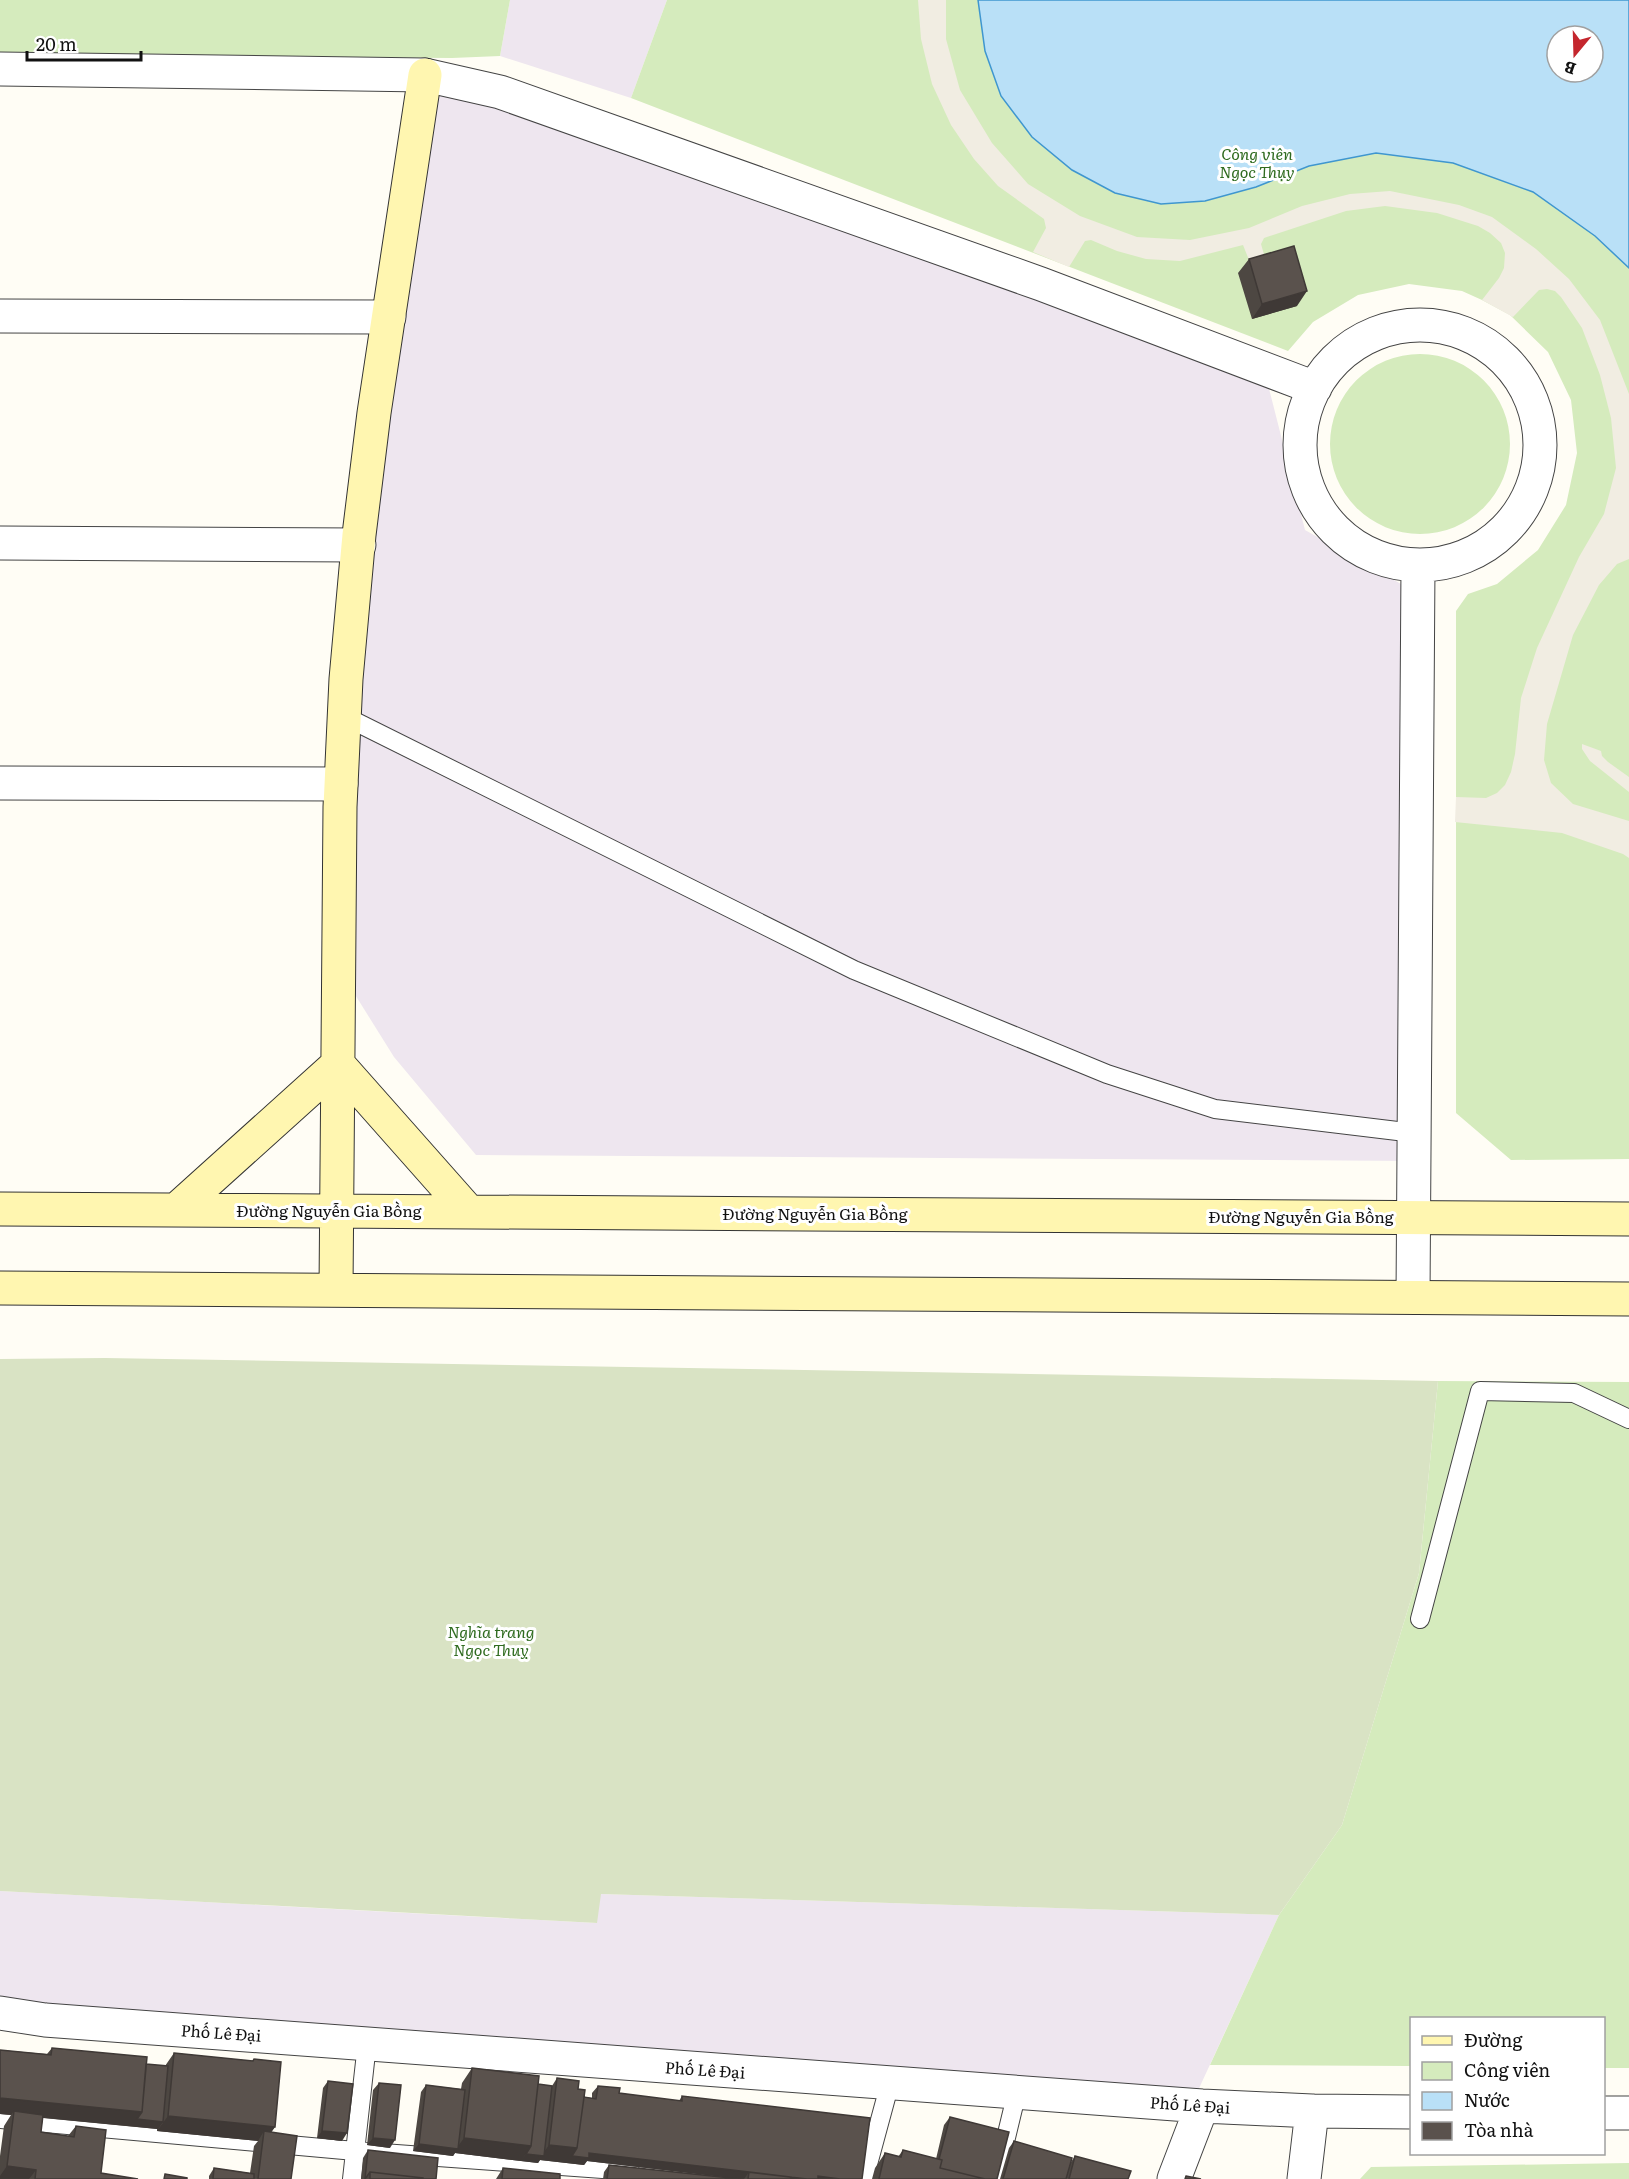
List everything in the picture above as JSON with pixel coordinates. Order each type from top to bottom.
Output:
[{"type":"main road","points":[[336,1290],[341,784],[344,716],[359,545],[374,413],[425,75]]},
{"type":"main road","points":[[176,1210],[338,1064]]},
{"type":"main road","points":[[338,1064],[469,1212]]},
{"type":"main road","name":"Đường Nguyễn Gia Bồng","points":[[0,1209],[1629,1219]]},
{"type":"main road","points":[[0,1288],[1629,1299]]},
{"type":"street","points":[[0,69],[425,75],[500,92],[1041,284],[1315,388]]},
{"type":"street","points":[[0,316],[389,317]]},
{"type":"street","points":[[1401,326],[1441,326],[1478,339],[1509,364],[1532,398],[1541,437],[1538,476],[1521,513],[1493,542],[1458,560],[1418,566],[1378,558],[1343,537],[1317,508],[1302,471],[1300,432],[1315,388],[1333,362],[1364,338],[1401,326]]},
{"type":"street","points":[[0,543],[359,545]]},
{"type":"street","points":[[1413,1297],[1418,566]]},
{"type":"street","points":[[0,783],[341,784]]},
{"type":"street","name":"Phố Lê Đại","points":[[0,2013],[45,2020],[1202,2106],[1312,2111],[1410,2112]]},
{"type":"street","points":[[1174,2179],[1202,2106]]},
{"type":"street","points":[[1304,2179],[1312,2111]]},
{"type":"street","points":[[1605,2113],[1629,2113]]},
{"type":"lane","points":[[344,716],[854,970],[1107,1074],[1215,1109],[1414,1133]]},
{"type":"lane","points":[[1420,1619],[1480,1391],[1574,1393],[1629,1419]]},
{"type":"lane","points":[[352,2179],[367,2044]]},
{"type":"lane","points":[[864,2179],[890,2083]]},
{"type":"lane","points":[[996,2179],[1017,2092]]},
{"type":"lane","points":[[0,2118],[356,2151],[647,2173]]},
{"type":"shaded area","points":[[510,0],[667,0],[631,98],[500,56]]},
{"type":"shaded area","points":[[918,0],[946,0],[946,39],[960,90],[992,143],[1028,184],[1080,216],[1137,237],[1190,240],[1249,228],[1302,206],[1350,194],[1390,191],[1459,205],[1492,217],[1536,249],[1569,279],[1600,320],[1629,394],[1629,559],[1617,564],[1599,585],[1573,635],[1547,724],[1544,760],[1551,783],[1573,804],[1629,821],[1629,858],[1562,833],[1455,822],[1456,797],[1486,798],[1497,793],[1505,785],[1511,772],[1521,698],[1537,648],[1579,557],[1604,514],[1616,468],[1611,418],[1600,375],[1582,328],[1561,297],[1555,291],[1539,290],[1513,317],[1482,300],[1504,268],[1505,253],[1501,243],[1490,233],[1478,226],[1437,213],[1385,206],[1346,211],[1264,238],[1261,244],[1267,265],[1253,270],[1243,245],[1180,261],[1146,259],[1117,251],[1091,240],[1085,241],[1069,267],[1033,252],[1046,228],[1044,219],[998,186],[974,159],[951,125],[932,84],[921,39]]},
{"type":"shaded area","points":[[425,75],[1264,369],[1305,530],[1417,593],[1414,1161],[476,1155],[394,1057],[334,961],[344,716]]},
{"type":"shaded area","points":[[1582,744],[1601,751],[1602,756],[1608,762],[1629,777],[1629,792],[1590,761],[1582,749]]},
{"type":"shaded area","points":[[0,1891],[596,1923],[600,1894],[1279,1915],[1195,2097],[0,2003]]},
{"type":"green space","points":[[0,0],[510,0],[500,56],[452,58],[0,55]]},
{"type":"green space","name":"Công viên Ngọc Thụy","points":[[667,0],[1629,0],[1629,1159],[1511,1160],[1456,1113],[1456,611],[1468,594],[1497,584],[1538,550],[1566,505],[1577,453],[1571,400],[1548,352],[1510,315],[1462,291],[1409,284],[1358,295],[1313,322],[1288,351],[631,98]]},
{"type":"green space","points":[[1420,354],[1454,361],[1470,369],[1483,381],[1495,394],[1503,410],[1510,444],[1503,478],[1495,494],[1483,507],[1470,519],[1454,527],[1420,534],[1386,527],[1370,519],[1357,507],[1345,494],[1337,478],[1330,444],[1337,410],[1345,394],[1357,381],[1370,369],[1386,361]]},
{"type":"green space","name":"Nghĩa trang Ngọc Thuỵ","points":[[105,1358],[1438,1381],[1419,1573],[1342,1825],[1279,1915],[601,1894],[597,1923],[0,1891],[0,1359]]},
{"type":"green space","points":[[1438,1381],[1629,1382],[1629,2068],[1605,2068],[1605,2017],[1410,2017],[1410,2066],[1210,2065],[1279,1915],[1342,1825],[1419,1573]]},
{"type":"green space","points":[[1629,2163],[1629,2179],[1360,2179],[1371,2167]]},
{"type":"water","points":[[978,0],[1629,0],[1629,268],[1595,236],[1533,192],[1453,163],[1376,153],[1309,166],[1256,187],[1205,201],[1161,204],[1115,193],[1072,170],[1032,137],[1001,96],[985,51]]},
{"type":"building","points":[[1294,246],[1307,291],[1262,304],[1249,259]]},
{"type":"building","points":[[52,2048],[147,2057],[142,2112],[0,2098],[0,2050],[51,2055]]},
{"type":"building","points":[[174,2053],[281,2062],[275,2127],[168,2116]]},
{"type":"building","points":[[146,2064],[168,2066],[163,2122],[137,2119],[142,2112]]},
{"type":"building","points":[[472,2068],[539,2076],[531,2146],[464,2138]]},
{"type":"building","points":[[557,2078],[579,2081],[578,2089],[585,2090],[577,2148],[549,2145]]},
{"type":"building","points":[[328,2081],[353,2084],[347,2133],[322,2131]]},
{"type":"building","points":[[379,2083],[401,2085],[395,2140],[373,2138]]},
{"type":"building","points":[[538,2084],[552,2086],[544,2156],[526,2154],[531,2146]]},
{"type":"building","points":[[426,2085],[465,2090],[458,2149],[419,2144]]},
{"type":"building","points":[[598,2086],[620,2088],[619,2093],[682,2101],[682,2096],[870,2118],[862,2179],[818,2176],[818,2179],[807,2179],[589,2153],[589,2158],[572,2156],[577,2148],[584,2097],[596,2099]]},
{"type":"building","points":[[14,2111],[43,2115],[41,2132],[74,2137],[76,2126],[106,2130],[101,2173],[138,2179],[35,2179],[36,2170],[7,2166]]},
{"type":"building","points":[[950,2117],[1009,2132],[997,2179],[985,2179],[940,2168],[942,2160],[939,2159]]},
{"type":"building","points":[[264,2131],[297,2136],[291,2179],[258,2179]]},
{"type":"building","points":[[1014,2141],[1072,2158],[1066,2179],[1003,2179]]},
{"type":"building","points":[[368,2150],[438,2158],[436,2179],[370,2172],[365,2179]]},
{"type":"building","points":[[903,2150],[942,2160],[940,2168],[985,2179],[879,2179],[885,2153],[901,2157]]},
{"type":"building","points":[[1075,2156],[1131,2171],[1128,2179],[1069,2179]]},
{"type":"building","points":[[609,2165],[740,2179],[607,2179]]},
{"type":"building","points":[[214,2168],[254,2174],[254,2179],[213,2179]]},
{"type":"building","points":[[503,2168],[560,2174],[560,2179],[502,2179]]},
{"type":"building","points":[[370,2172],[423,2178],[423,2179],[370,2179]]},
{"type":"building","points":[[749,2172],[791,2177],[790,2179],[748,2179]]},
{"type":"building","points":[[165,2174],[187,2178],[187,2179],[164,2179]]},
{"type":"building","points":[[1186,2176],[1201,2179],[1185,2179]]}]
